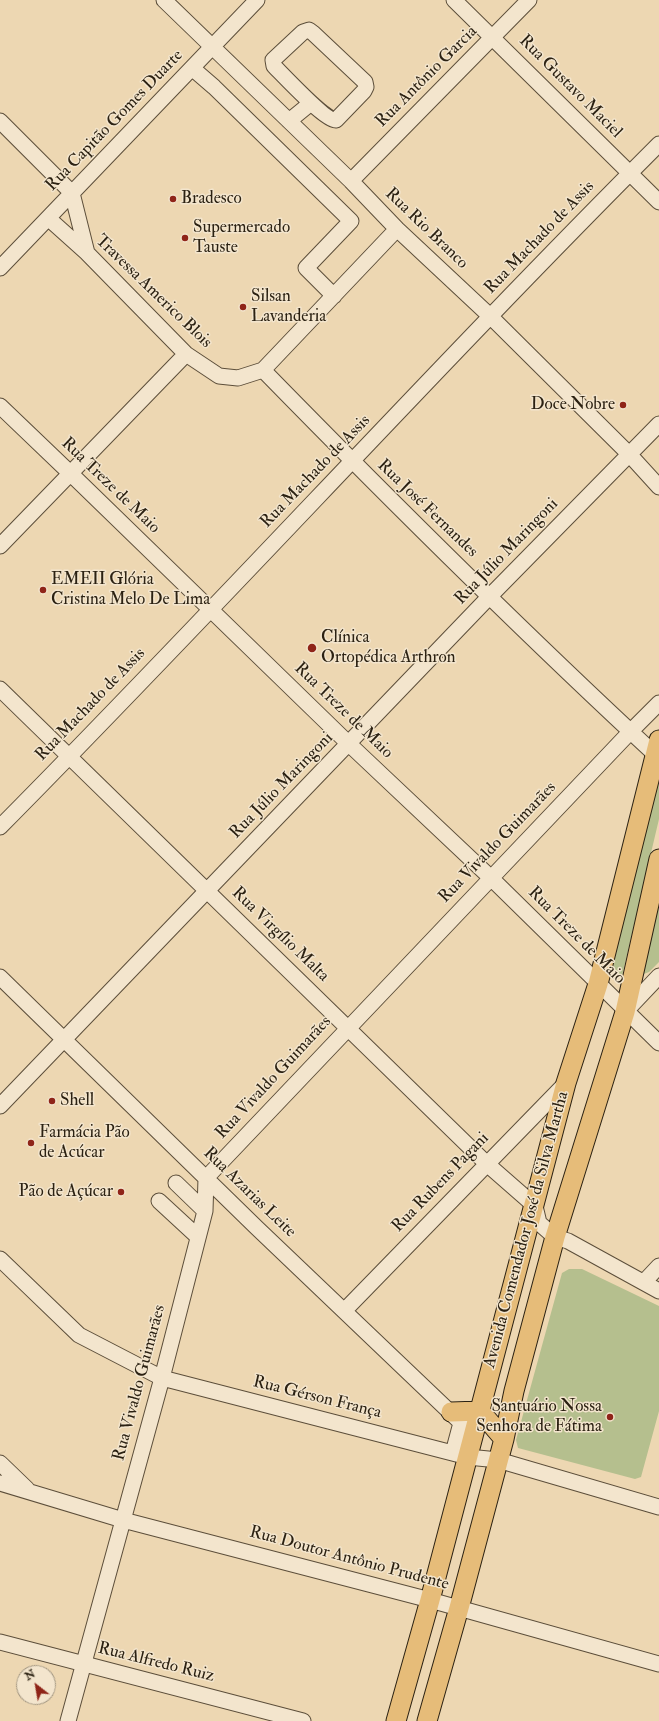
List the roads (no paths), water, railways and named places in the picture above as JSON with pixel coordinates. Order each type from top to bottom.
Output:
[{"type":"main road","name":"Avenida Comendador José da Silva Martha","points":[[396,1721],[430,1600],[460,1455],[462,1423],[480,1410],[535,1206],[566,1083],[598,984],[658,751]]},
{"type":"main road","name":"Avenida Comendador José da Silva Martha","points":[[427,1721],[504,1439],[514,1392],[562,1239],[563,1214],[625,1012],[659,858]]},
{"type":"main road","points":[[535,1206],[551,1197],[563,1214]]},
{"type":"main road","points":[[486,1386],[514,1392]]},
{"type":"main road","points":[[462,1423],[480,1410],[504,1439]]},
{"type":"street","name":"Rua Rio Branco","points":[[164,0],[351,181],[397,229],[490,316],[629,454],[659,487]]},
{"type":"street","name":"Rua Capitão Gomes Duarte","points":[[0,268],[257,0]]},
{"type":"street","name":"Rua Gustavo Maciel","points":[[454,0],[659,202]]},
{"type":"street","name":"Rua Antônio Garcia","points":[[351,181],[529,0]]},
{"type":"street","points":[[309,30],[365,82],[366,87],[336,120],[331,119],[311,103],[273,63],[273,60],[303,32],[309,30]]},
{"type":"street","points":[[192,68],[214,87],[351,221],[306,268],[334,296]]},
{"type":"street","points":[[289,121],[311,103]]},
{"type":"street","points":[[0,121],[72,192],[87,253]]},
{"type":"street","name":"Rua Machado de Assis","points":[[0,826],[70,756],[490,316],[659,144]]},
{"type":"street","name":"Travessa Americo Blois","points":[[48,218],[87,253],[186,354],[220,376],[238,378],[263,370]]},
{"type":"street","points":[[263,370],[397,229]]},
{"type":"street","points":[[0,546],[186,354]]},
{"type":"street","name":"Rua José Fernandes","points":[[263,370],[352,462],[490,596],[631,731],[658,751]]},
{"type":"street","name":"Rua Treze de Maio","points":[[0,406],[349,744],[491,878],[659,1044]]},
{"type":"street","name":"Rua Júlio Maringoni","points":[[0,1106],[490,596],[659,424]]},
{"type":"street","name":"Rua Virgílio Malta","points":[[0,689],[486,1164],[535,1206]]},
{"type":"street","name":"Rua Vivaldo Guimarães","points":[[68,1721],[162,1378],[205,1211],[206,1178],[347,1027],[659,703]]},
{"type":"street","points":[[625,1012],[659,976]]},
{"type":"street","name":"Rua Azarias Leite","points":[[0,977],[206,1178],[462,1423]]},
{"type":"street","name":"Rua Rubens Pagani","points":[[344,1311],[566,1083]]},
{"type":"street","points":[[176,1183],[205,1211]]},
{"type":"street","points":[[159,1201],[198,1237]]},
{"type":"street","points":[[535,1206],[539,1223],[562,1239],[659,1291]]},
{"type":"street","name":"Rua Gérson França","points":[[0,1259],[79,1335],[162,1378],[460,1455],[498,1460],[659,1507]]},
{"type":"street","points":[[644,1282],[659,1266]]},
{"type":"street","name":"Rua Doutor Antônio Prudente","points":[[0,1463],[29,1491]]},
{"type":"street","name":"Rua Doutor Antônio Prudente","points":[[0,1483],[123,1520],[430,1600],[659,1664]]},
{"type":"street","name":"Rua Alfredo Ruiz","points":[[0,1642],[303,1721]]},
{"type":"place","name":"Bradesco","points":[[173,199]]},
{"type":"place","name":"Supermercado Tauste","points":[[185,238]]},
{"type":"place","name":"Silsan Lavanderia","points":[[243,307]]},
{"type":"place","name":"Doce Nobre","points":[[623,405]]},
{"type":"place","name":"EMEII Glória Cristina Melo De Lima","points":[[43,590]]},
{"type":"place","name":"Clínica Ortopédica Arthron","points":[[312,648]]},
{"type":"place","name":"Shell","points":[[52,1101]]},
{"type":"place","name":"Farmácia Pão de Acúcar","points":[[31,1143]]},
{"type":"place","name":"Pão de Açúcar","points":[[121,1192]]},
{"type":"place","name":"Santuário Nossa Senhora de Fátima","points":[[610,1417]]}]
